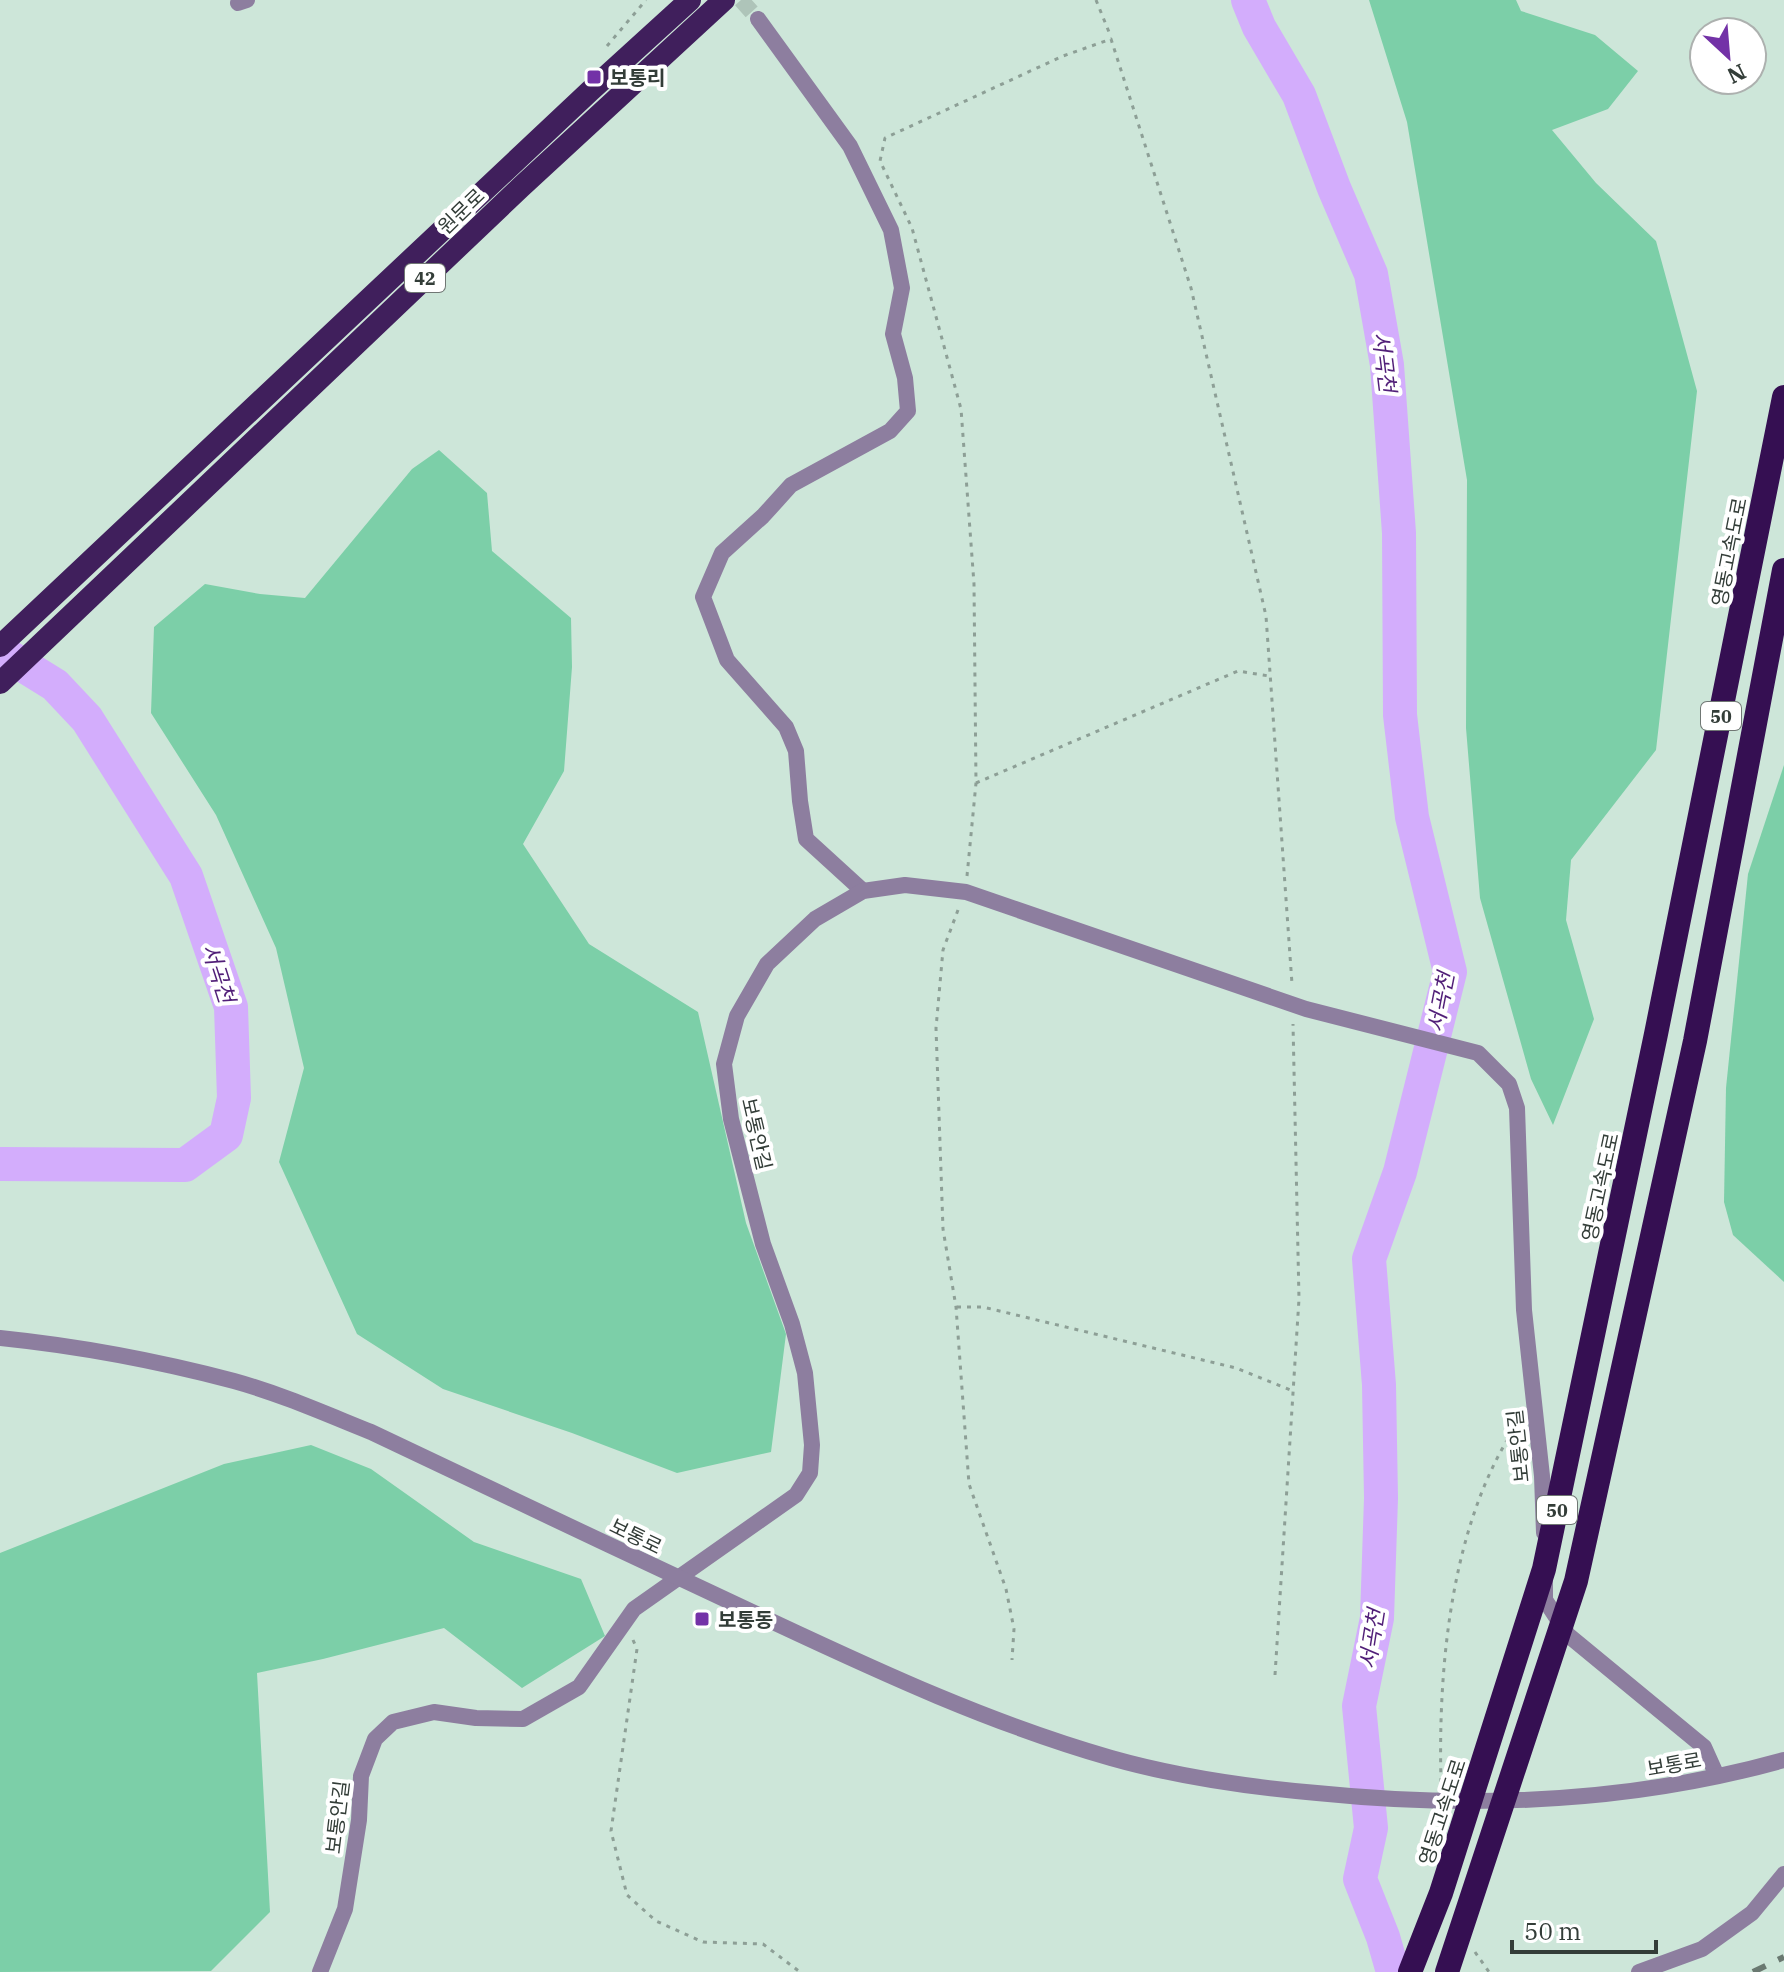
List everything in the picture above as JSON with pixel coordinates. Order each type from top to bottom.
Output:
[{"type":"highway","name":"원문로","points":[[0,646],[690,0]]},
{"type":"highway","name":"원문로","points":[[0,683],[521,187],[724,0]]},
{"type":"highway","name":"영동고속도로","points":[[1410,1972],[1441,1893],[1544,1569],[1784,397]]},
{"type":"highway","name":"50","points":[[1447,1972],[1576,1581],[1695,1041],[1784,570]]},
{"type":"street","points":[[758,19],[850,146],[891,230],[902,288],[893,334],[905,378],[908,411],[890,431],[791,485],[763,516],[722,553],[703,597],[727,660],[786,727],[796,751],[806,839],[863,891]]},
{"type":"street","name":"보통안길","points":[[320,1972],[345,1909],[359,1820],[361,1776],[375,1739],[393,1722],[434,1712],[476,1718],[523,1719],[579,1687],[630,1615],[796,1495],[810,1473],[812,1445],[805,1373],[792,1324],[763,1244],[731,1119],[724,1064],[737,1016],[767,964],[815,919],[863,891],[905,885],[966,892],[1299,1006],[1478,1053],[1509,1084],[1517,1108],[1524,1310],[1542,1476],[1545,1600],[1568,1635],[1587,1653],[1704,1747],[1717,1776]]},
{"type":"street","name":"보통로","points":[[0,1338],[180,1369],[234,1381],[289,1399],[371,1432],[901,1681],[973,1711],[1112,1758],[1190,1777],[1251,1787],[1398,1801],[1487,1802],[1570,1798],[1648,1789],[1784,1760]]},
{"type":"street","points":[[1639,1972],[1702,1949],[1752,1913],[1784,1874]]},
{"type":"path","points":[[1096,0],[1191,288],[1266,616],[1299,1006],[1299,1299],[1275,1675]]},
{"type":"path","points":[[1012,1660],[1014,1629],[1006,1589],[969,1484],[956,1307],[943,1229],[936,1028],[943,950],[966,892],[976,783],[974,584],[961,409],[912,228],[880,161],[885,138],[1063,56],[1111,39]]},
{"type":"path","points":[[976,783],[1238,671],[1269,676]]},
{"type":"path","points":[[956,1307],[983,1307],[1236,1368],[1293,1391]]},
{"type":"path","points":[[1441,1794],[1439,1722],[1449,1616],[1473,1517],[1503,1445],[1533,1400]]},
{"type":"path","points":[[630,1615],[637,1649],[611,1831],[627,1895],[656,1921],[703,1942],[763,1944],[800,1972]]},
{"type":"path","points":[[1472,1947],[1489,1972]]},
{"type":"green space","points":[[1369,0],[1516,0],[1521,11],[1595,35],[1638,71],[1608,109],[1552,130],[1596,183],[1656,241],[1697,391],[1656,750],[1571,860],[1566,920],[1594,1019],[1553,1125],[1531,1079],[1480,898],[1466,728],[1467,480],[1407,122]]},
{"type":"green space","points":[[439,450],[487,493],[492,551],[571,618],[572,667],[564,771],[523,844],[589,944],[698,1012],[746,1223],[786,1334],[771,1452],[677,1473],[443,1389],[357,1334],[279,1162],[304,1068],[276,948],[216,815],[151,713],[154,627],[205,584],[305,598],[412,469]]},
{"type":"green space","points":[[1784,765],[1784,1282],[1733,1235],[1724,1202],[1726,1088],[1748,874]]},
{"type":"green space","points":[[311,1445],[371,1469],[474,1542],[581,1579],[605,1636],[522,1688],[444,1628],[257,1673],[270,1912],[211,1971],[0,1972],[0,1553],[224,1464]]},
{"type":"waterway","name":"서곡천","points":[[1248,0],[1259,27],[1299,95],[1371,274],[1387,365],[1399,533],[1400,715],[1412,817],[1450,972],[1400,1172],[1369,1259],[1379,1385],[1381,1498],[1377,1618],[1359,1706],[1371,1828],[1360,1879],[1393,1972]]},
{"type":"waterway","name":"서곡천","points":[[0,651],[55,685],[87,719],[186,876],[231,1007],[234,1098],[226,1135],[185,1165],[0,1164]]},
{"type":"tunnel","points":[[741,0],[758,19]]},
{"type":"railway","points":[[1753,1972],[1784,1957]]},
{"type":"place","name":"보통리","points":[[594,77]]},
{"type":"place","name":"보통동","points":[[702,1619]]}]
